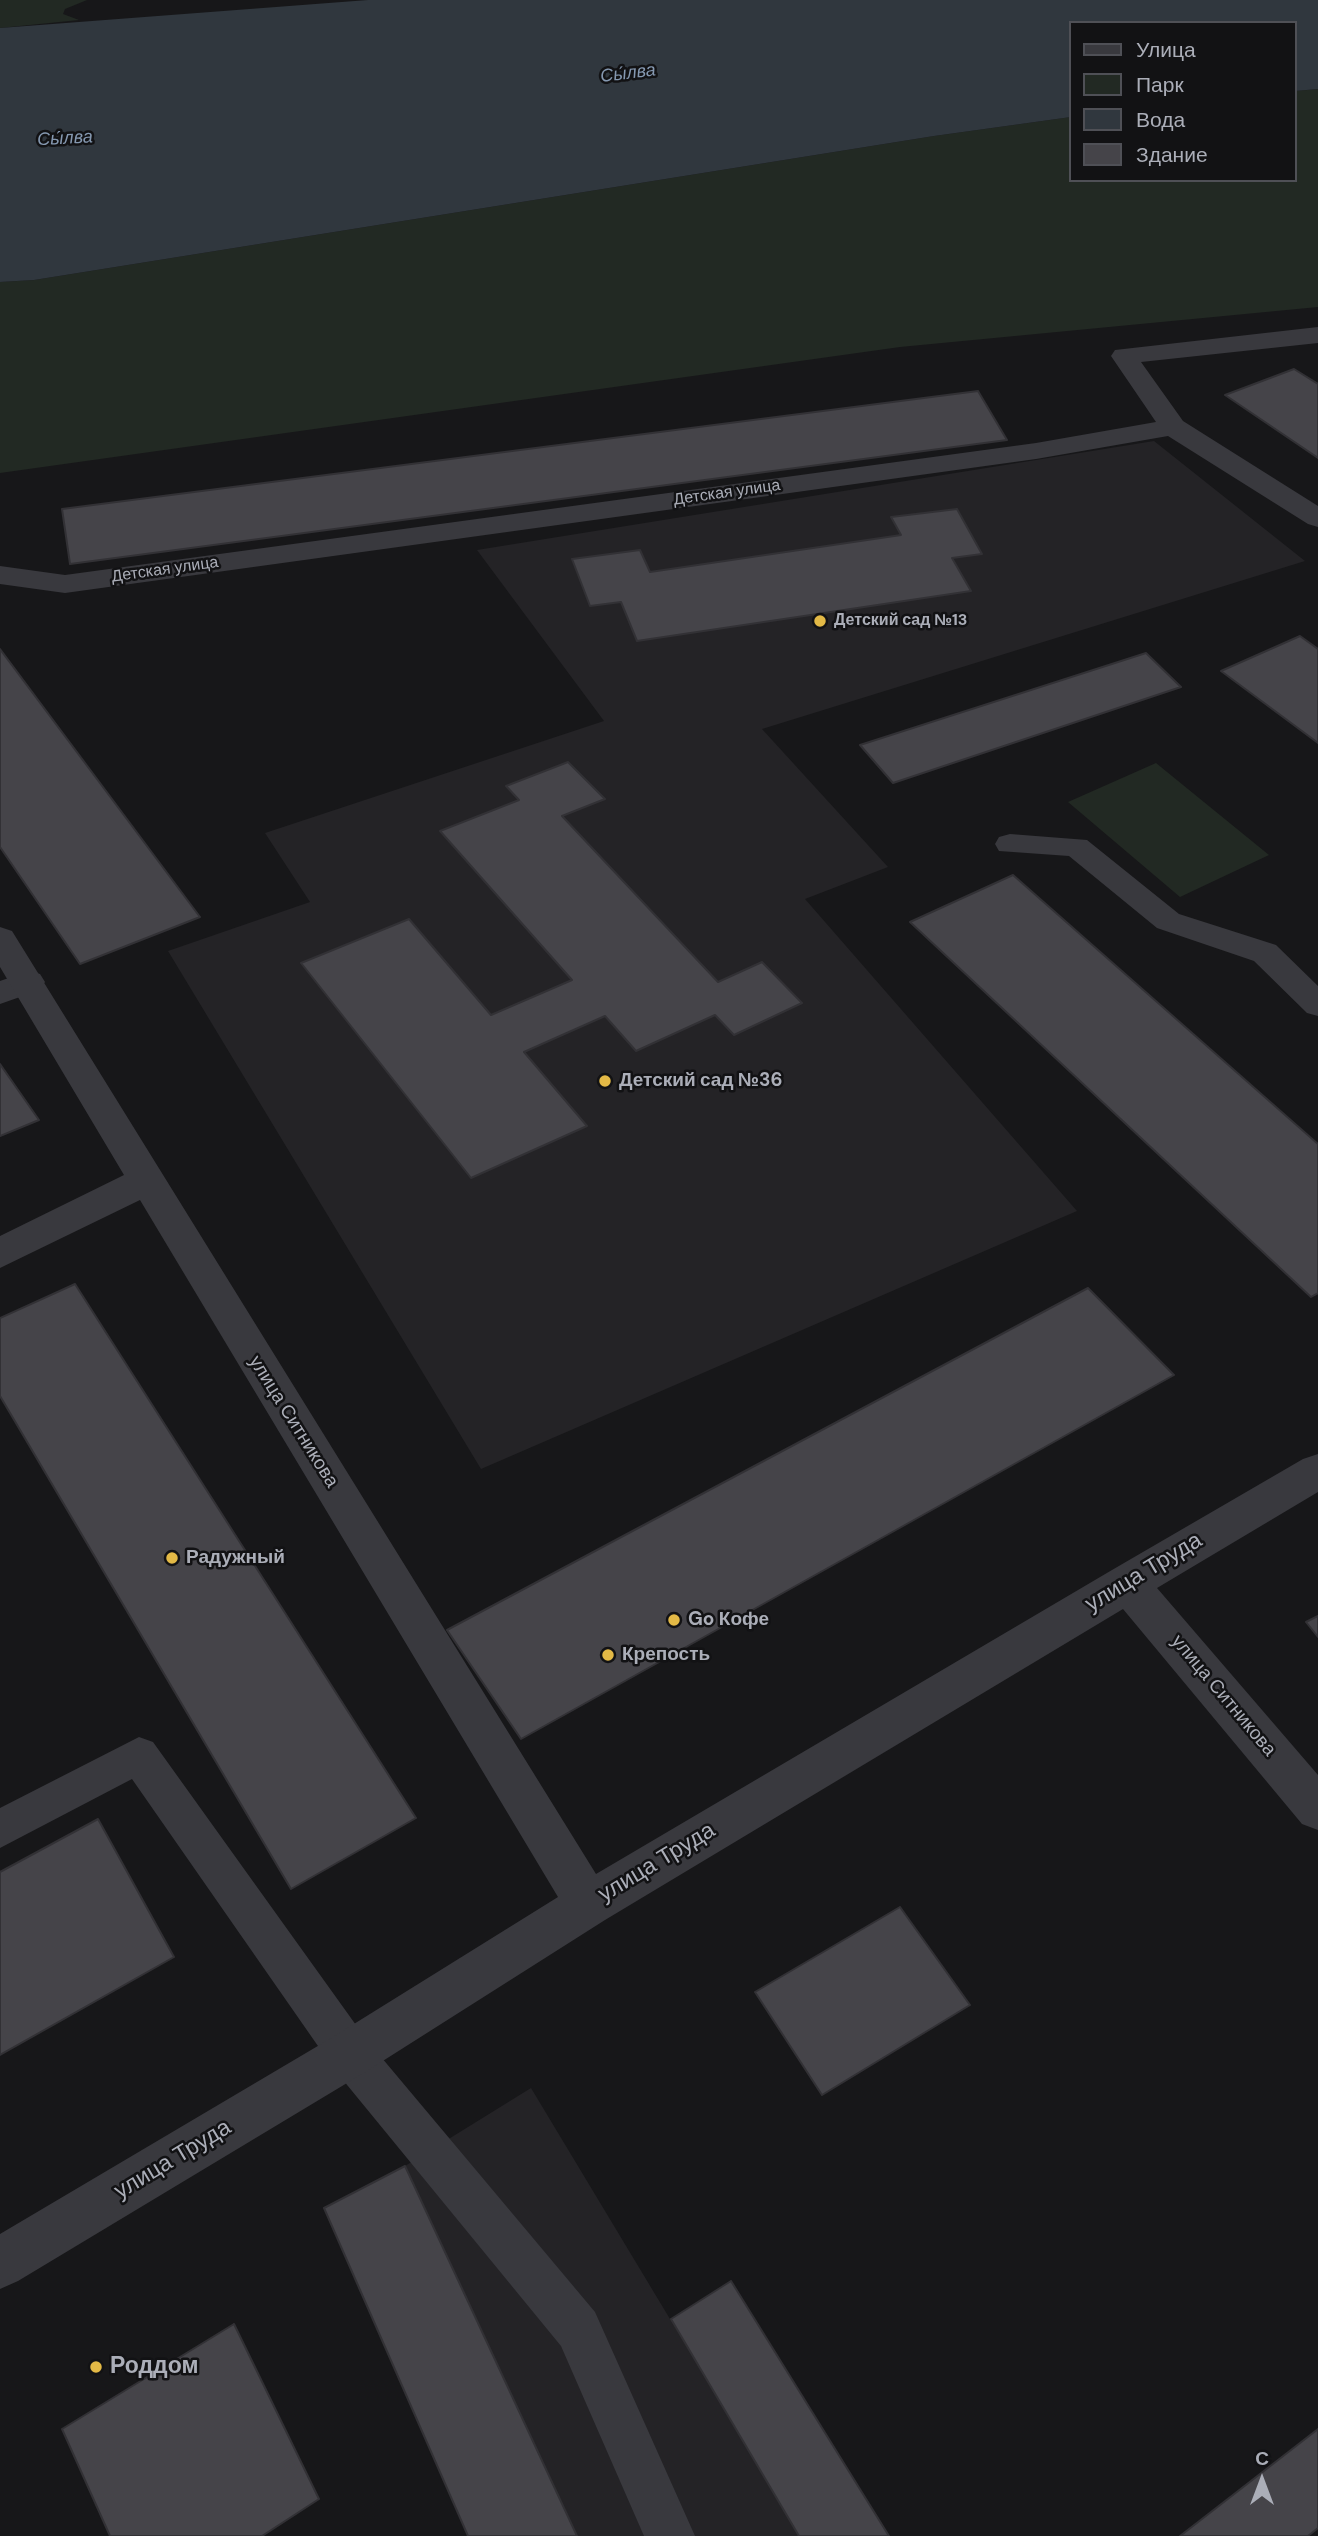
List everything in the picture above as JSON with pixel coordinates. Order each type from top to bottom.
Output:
[{"type":"street","points":[[1318,335],[1124,356],[1173,427],[1318,518]]},
{"type":"street","name":"Детская улица","points":[[0,575],[65,584],[1036,451],[1173,427]]},
{"type":"street","name":"улица Ситникова","points":[[0,939],[14,988],[145,1181],[589,1904]]},
{"type":"street","points":[[0,1253],[145,1181]]},
{"type":"street","name":"улица Труда","points":[[0,2263],[350,2054],[589,1904],[1318,1471]]},
{"type":"street","name":"улица Ситникова","points":[[1127,1583],[1318,1809]]},
{"type":"lane","points":[[1010,844],[1076,847],[1168,921],[1265,953],[1318,1005]]},
{"type":"lane","points":[[0,1829],[139,1755],[350,2054],[578,2329],[670,2536]]},
{"type":"shaded area","name":"Детский сад №36","points":[[1154,441],[1305,561],[762,729],[888,867],[805,899],[1077,1211],[481,1469],[168,951],[310,902],[265,833],[604,721],[477,550]]},
{"type":"shaded area","points":[[531,2088],[670,2319],[731,2281],[889,2536],[468,2536],[324,2208],[405,2166]]},
{"type":"green space","points":[[0,0],[87,0],[65,9],[63,14],[79,20],[0,28]]},
{"type":"green space","points":[[1318,89],[1318,307],[900,347],[0,473],[0,282],[34,280],[934,136],[1070,117],[1070,182],[1297,182],[1297,91]]},
{"type":"green space","points":[[1156,763],[1269,855],[1180,897],[1068,802]]},
{"type":"water","name":"Сы́лва","points":[[368,0],[1318,0],[1318,89],[1297,91],[1297,21],[1070,21],[1070,117],[934,136],[34,280],[0,282],[0,28]]},
{"type":"building","points":[[1294,369],[1318,384],[1318,458],[1225,395]]},
{"type":"building","points":[[978,391],[1007,440],[70,564],[62,509]]},
{"type":"building","points":[[957,509],[982,554],[952,558],[971,591],[637,641],[621,602],[590,606],[572,559],[640,550],[650,572],[901,535],[891,517]]},
{"type":"building","points":[[1300,636],[1318,649],[1318,743],[1221,671]]},
{"type":"building","points":[[0,649],[200,917],[80,964],[0,847]]},
{"type":"building","points":[[1146,653],[1181,687],[893,783],[860,745]]},
{"type":"building","points":[[568,762],[605,799],[562,816],[718,982],[762,962],[802,1003],[734,1035],[715,1015],[636,1051],[605,1016],[524,1052],[587,1126],[471,1178],[301,963],[409,919],[491,1015],[572,980],[440,831],[519,800],[506,786]]},
{"type":"building","points":[[1013,875],[1318,1144],[1318,1293],[1311,1297],[910,922]]},
{"type":"building","points":[[0,1064],[39,1120],[0,1136]]},
{"type":"building","points":[[75,1284],[416,1818],[291,1889],[0,1396],[0,1318]]},
{"type":"building","points":[[1088,1288],[1174,1375],[521,1739],[447,1630]]},
{"type":"building","points":[[1318,1616],[1318,1637],[1306,1622]]},
{"type":"building","points":[[98,1819],[174,1957],[0,2055],[0,1872]]},
{"type":"building","points":[[900,1907],[970,2005],[822,2095],[755,1992]]},
{"type":"building","points":[[405,2166],[577,2536],[468,2536],[324,2208]]},
{"type":"building","points":[[731,2281],[889,2536],[799,2536],[671,2319]]},
{"type":"building","points":[[234,2324],[319,2499],[262,2536],[110,2536],[62,2429]]},
{"type":"building","points":[[1318,2429],[1318,2528],[1308,2536],[1180,2536]]},
{"type":"place","name":"Детский сад №13","points":[[820,621]]},
{"type":"place","name":"Детский сад №36","points":[[605,1081]]},
{"type":"place","name":"Радужный","points":[[172,1558]]},
{"type":"place","name":"Go Кофе","points":[[674,1620]]},
{"type":"place","name":"Крепость","points":[[608,1655]]},
{"type":"place","name":"Роддом","points":[[96,2367]]}]
